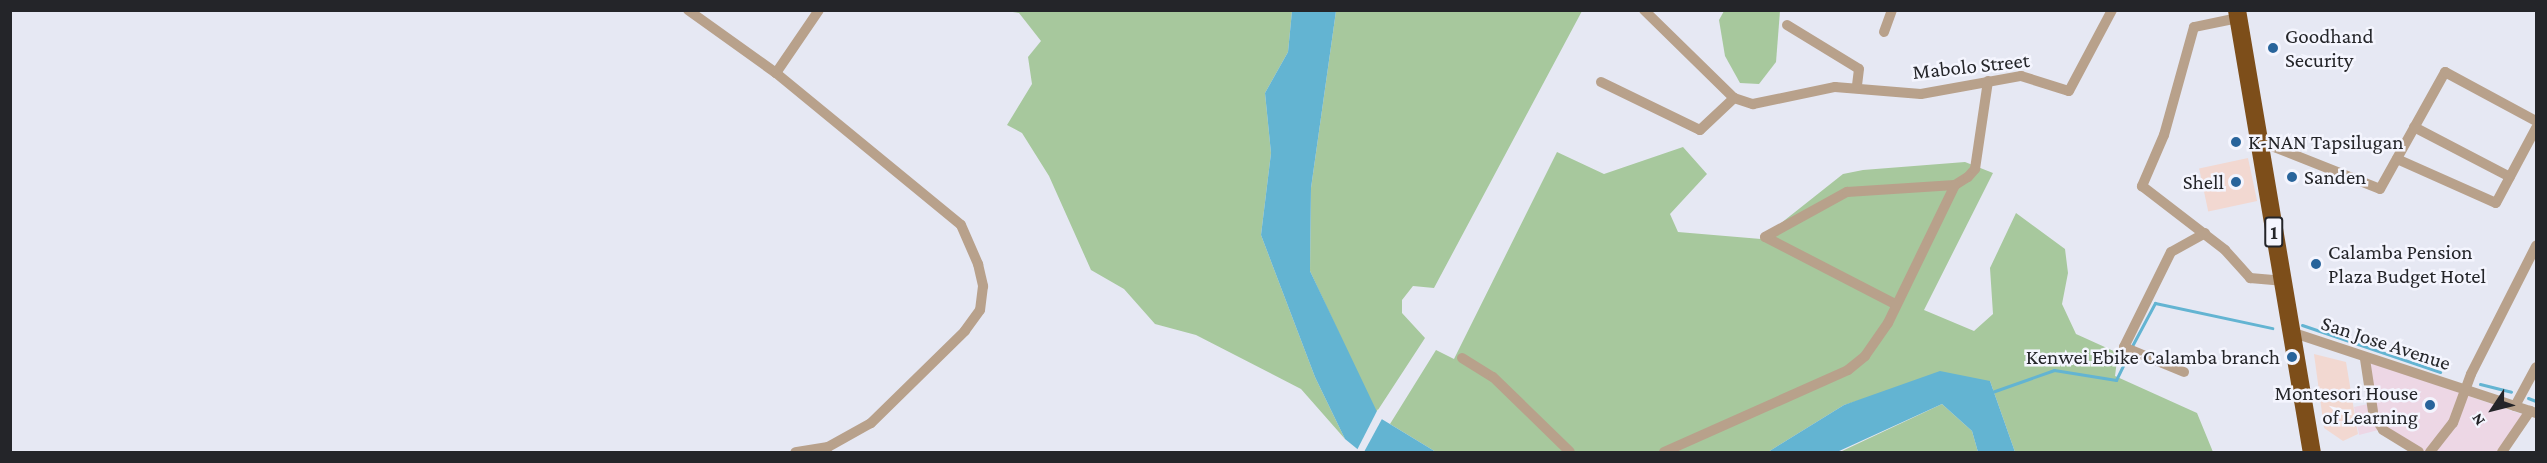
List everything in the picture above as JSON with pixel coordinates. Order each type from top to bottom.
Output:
[{"type":"highway","name":"1","points":[[2237,14],[2312,453]]},
{"type":"street","points":[[688,10],[776,73],[961,225],[972,240],[983,286],[980,310],[965,332],[872,423],[828,447],[795,453]]},
{"type":"street","points":[[776,73],[819,10]]},
{"type":"street","points":[[1601,82],[1700,130],[1734,98],[1644,10]]},
{"type":"street","name":"Mabolo Street","points":[[1734,98],[1765,104],[1857,85],[1922,94],[1988,81],[2038,77],[2069,91],[2112,10]]},
{"type":"street","points":[[1884,32],[1890,11]]},
{"type":"street","points":[[2237,14],[2194,27],[2164,135],[2142,186],[2205,233],[2250,278],[2282,281]]},
{"type":"street","points":[[1787,25],[1859,69],[1857,85]]},
{"type":"street","points":[[2259,141],[2380,189],[2445,72],[2536,121]]},
{"type":"street","points":[[1664,453],[1848,370],[1865,356],[1895,304],[1955,185],[1976,169],[1988,81]]},
{"type":"street","points":[[2415,127],[2510,177]]},
{"type":"street","points":[[2397,159],[2496,203],[2536,128]]},
{"type":"street","points":[[1895,304],[1765,237],[1862,188],[1955,185]]},
{"type":"street","points":[[2184,372],[2124,347],[2171,252],[2205,233]]},
{"type":"street","points":[[2430,453],[2453,423],[2466,390],[2536,246]]},
{"type":"street","name":"San Jose Avenue","points":[[2291,332],[2365,359],[2533,412]]},
{"type":"street","points":[[1462,358],[1493,377],[1570,453]]},
{"type":"street","points":[[2365,359],[2374,414],[2383,430],[2419,453]]},
{"type":"street","points":[[2515,406],[2536,367]]},
{"type":"street","points":[[2502,453],[2533,412]]},
{"type":"shaded area","points":[[2248,158],[2257,201],[2208,211],[2199,168]]},
{"type":"shaded area","points":[[2314,354],[2346,362],[2358,434],[2343,441],[2324,428]]},
{"type":"shaded area","name":"Montesori House of Learning","points":[[2370,362],[2524,415],[2499,452],[2424,452],[2386,428],[2359,435],[2354,407],[2373,403]]},
{"type":"green space","points":[[1006,11],[1292,11],[1288,52],[1265,93],[1271,153],[1261,235],[1315,377],[1345,439],[1301,389],[1196,335],[1155,324],[1124,289],[1091,270],[1049,176],[1022,133],[1007,125],[1032,84],[1028,57],[1041,41],[1019,13]]},
{"type":"green space","points":[[1336,11],[1582,11],[1434,288],[1413,286],[1402,300],[1402,313],[1425,338],[1376,413],[1310,271],[1311,188]]},
{"type":"green space","points":[[1724,11],[1780,11],[1776,62],[1759,84],[1740,83],[1725,56],[1719,20]]},
{"type":"green space","points":[[1683,147],[1707,174],[1670,214],[1678,232],[1761,239],[1843,174],[1863,170],[1965,162],[1993,173],[1924,310],[1974,331],[1993,314],[1990,268],[2016,213],[2065,249],[2068,273],[2062,304],[2076,334],[2118,353],[2115,376],[2197,413],[2213,452],[2015,452],[1990,381],[1887,392],[1844,405],[1768,452],[1436,452],[1390,424],[1436,350],[1454,359],[1557,152],[1604,174]]},
{"type":"green space","points":[[1942,404],[1972,431],[1978,452],[1840,452]]},
{"type":"water","points":[[1292,11],[1336,11],[1311,188],[1310,271],[1380,418],[1436,452],[1361,452],[1345,439],[1315,377],[1261,235],[1271,153],[1265,93],[1288,52]]},
{"type":"water","points":[[1940,371],[1990,381],[2015,452],[1978,452],[1972,431],[1942,404],[1837,452],[1768,452],[1844,405]]},
{"type":"pier","points":[[1378,409],[1383,417],[1364,452],[1356,452]]},
{"type":"waterway","points":[[2132,346],[2155,303],[2272,328]]},
{"type":"waterway","points":[[2302,325],[2440,372]]},
{"type":"waterway","points":[[1992,392],[2054,370],[2116,380],[2128,355]]},
{"type":"waterway","points":[[2480,384],[2511,392]]},
{"type":"waterway","points":[[2528,398],[2536,401]]},
{"type":"place","name":"Goodhand Security","points":[[2273,48]]},
{"type":"place","name":"K-NAN Tapsilugan","points":[[2236,142]]},
{"type":"place","name":"Sanden","points":[[2292,177]]},
{"type":"place","name":"Shell","points":[[2236,182]]},
{"type":"place","name":"Calamba Pension Plaza Budget Hotel","points":[[2316,264]]},
{"type":"place","name":"Kenwei Ebike Calamba branch","points":[[2292,357]]},
{"type":"place","name":"Montesori House of Learning","points":[[2430,405]]}]
